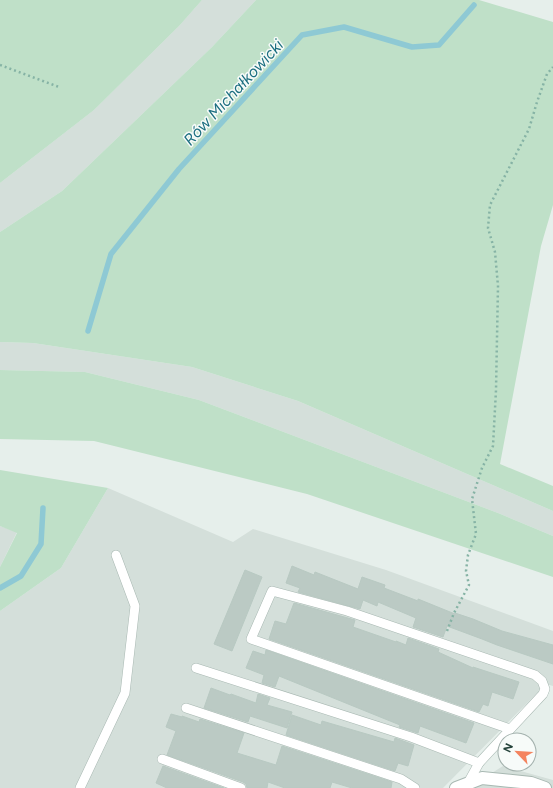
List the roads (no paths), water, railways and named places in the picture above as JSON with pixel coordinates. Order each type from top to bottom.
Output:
[{"type":"street","points":[[456,788],[482,778],[531,784],[545,788]]},
{"type":"lane","points":[[80,788],[125,693],[135,606],[116,555]]},
{"type":"lane","points":[[468,783],[479,763],[543,694],[545,689],[542,681],[536,675],[347,611],[272,591],[251,639],[510,729]]},
{"type":"lane","points":[[196,668],[411,737],[479,763]]},
{"type":"lane","points":[[186,708],[400,779],[415,788]]},
{"type":"lane","points":[[162,758],[241,788]]},
{"type":"waterway","name":"Rów Michałkowicki","points":[[88,331],[111,254],[179,169],[302,35],[344,27],[412,47],[439,45],[474,5]]},
{"type":"waterway","name":"Rów Michałkowicki","points":[[0,588],[21,576],[41,544],[43,508]]}]
